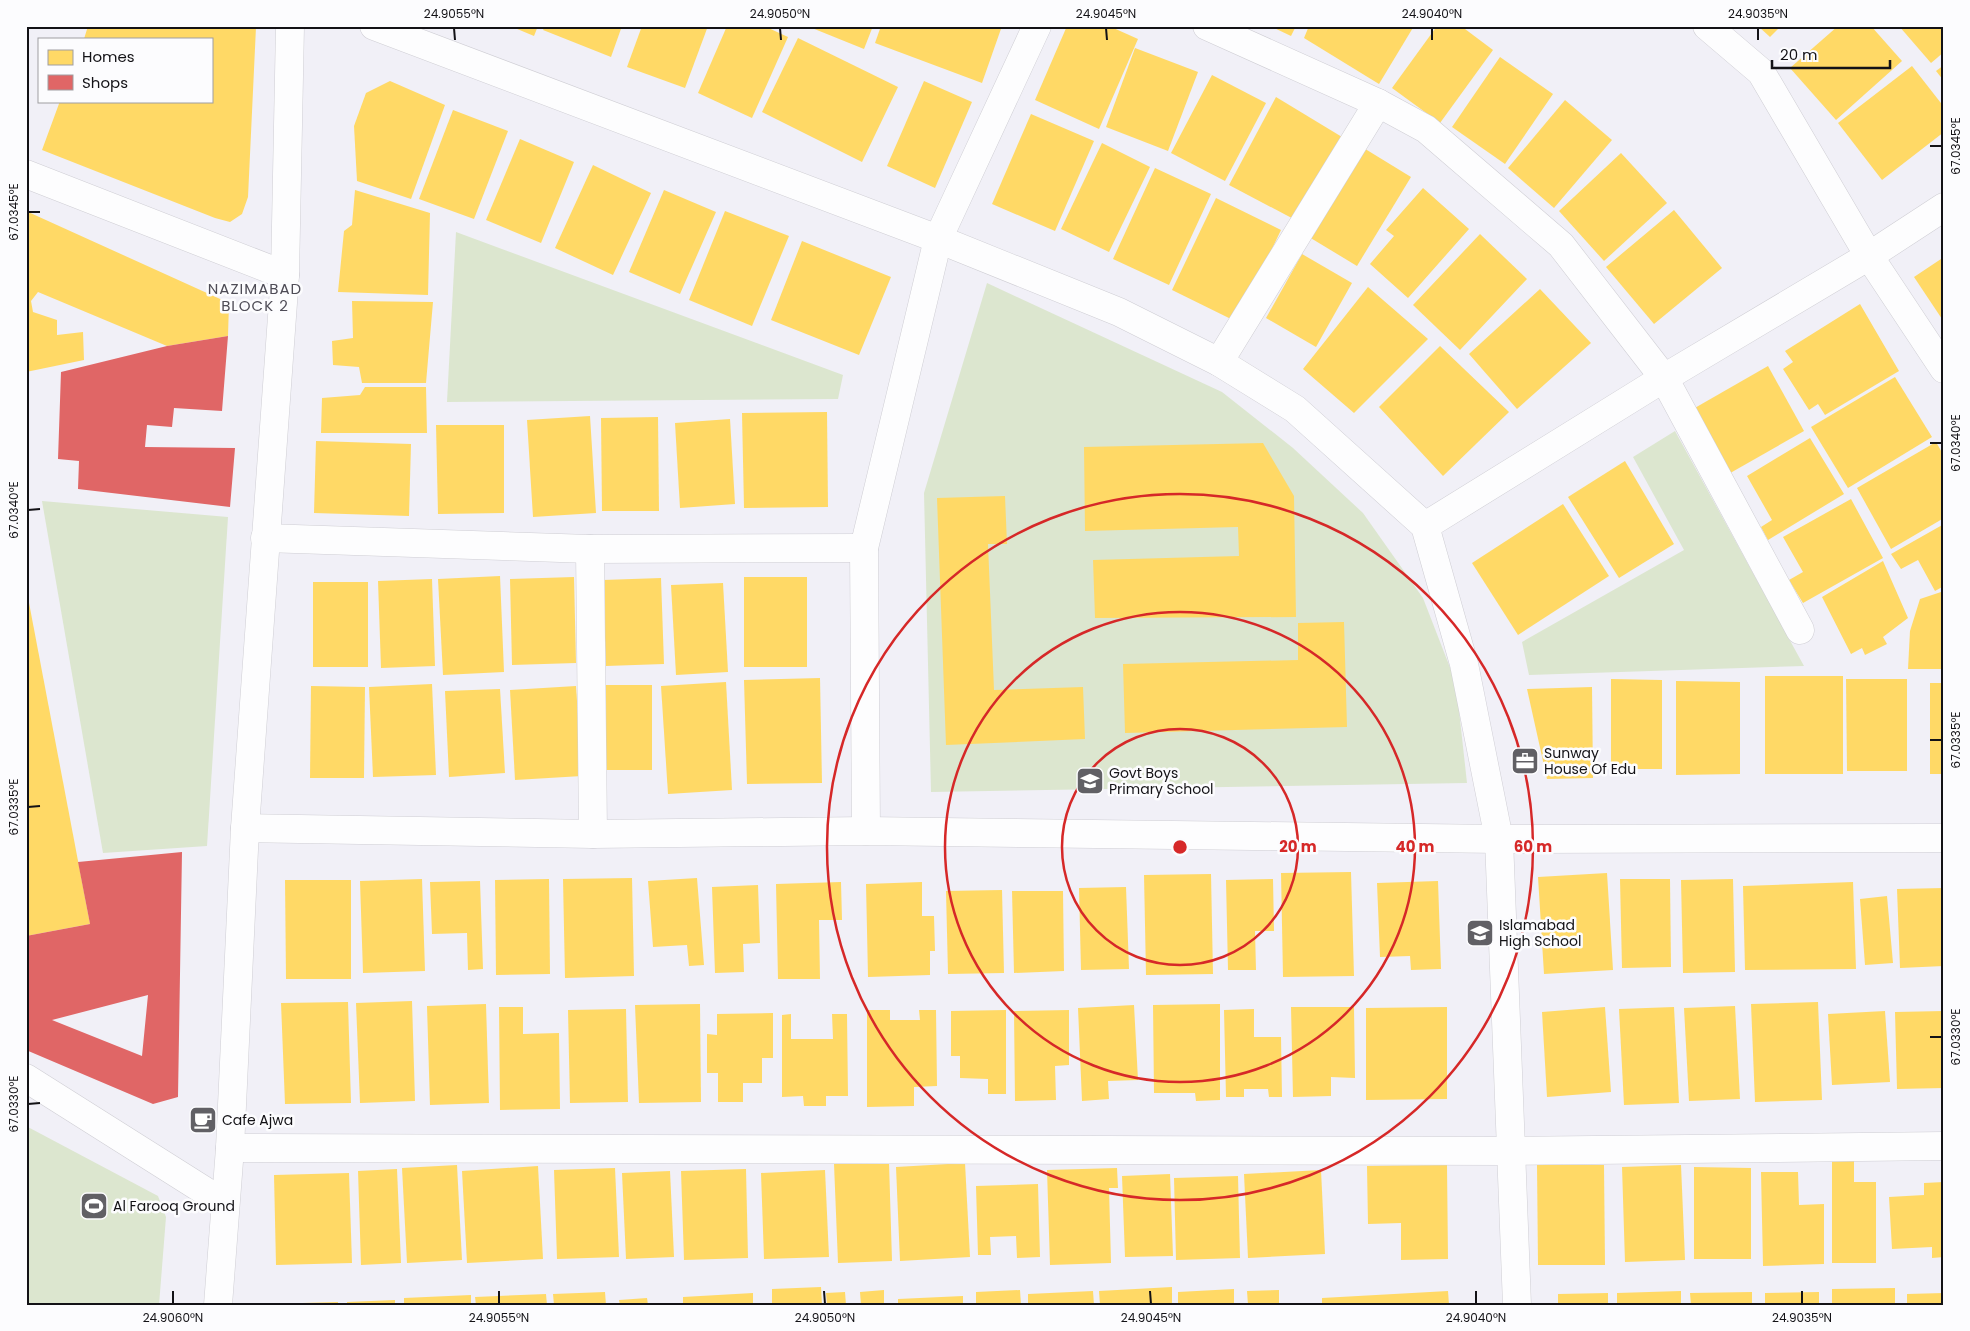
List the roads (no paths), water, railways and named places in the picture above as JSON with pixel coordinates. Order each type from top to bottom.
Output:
[{"type":"street","points":[[218,1305],[224,1203],[230,1148],[245,828],[285,275],[290,26]]},
{"type":"street","points":[[374,26],[938,239],[1119,312],[1219,362],[1295,409],[1424,526],[1464,664],[1499,838],[1512,1151],[1516,1305]]},
{"type":"street","points":[[866,831],[864,548],[938,239],[1037,26]]},
{"type":"street","points":[[1207,26],[1378,103],[1426,128],[1561,245],[1664,378],[1800,630]]},
{"type":"street","points":[[1707,26],[1761,72],[1869,256],[1944,369]]},
{"type":"street","points":[[1219,362],[1378,103]]},
{"type":"street","points":[[26,174],[285,275]]},
{"type":"street","points":[[1424,526],[1664,378],[1869,256],[1944,207]]},
{"type":"street","points":[[265,538],[590,549],[864,548]]},
{"type":"street","points":[[590,549],[593,834]]},
{"type":"street","points":[[245,828],[593,834],[866,831],[1499,838],[1944,838]]},
{"type":"street","points":[[26,1078],[224,1203]]},
{"type":"street","points":[[230,1148],[1512,1151],[1944,1146]]},
{"type":"place","name":"Sunway House Of Edu","points":[[1525,761]]},
{"type":"place","name":"Govt Boys Primary School","points":[[1090,781]]},
{"type":"place","name":"Islamabad High School","points":[[1480,933]]},
{"type":"place","name":"Cafe Ajwa","points":[[203,1120]]},
{"type":"place","name":"Al Farooq Ground","points":[[94,1206]]},
{"type":"district","name":"NAZIMABAD BLOCK 2","points":[[255,298]]}]
